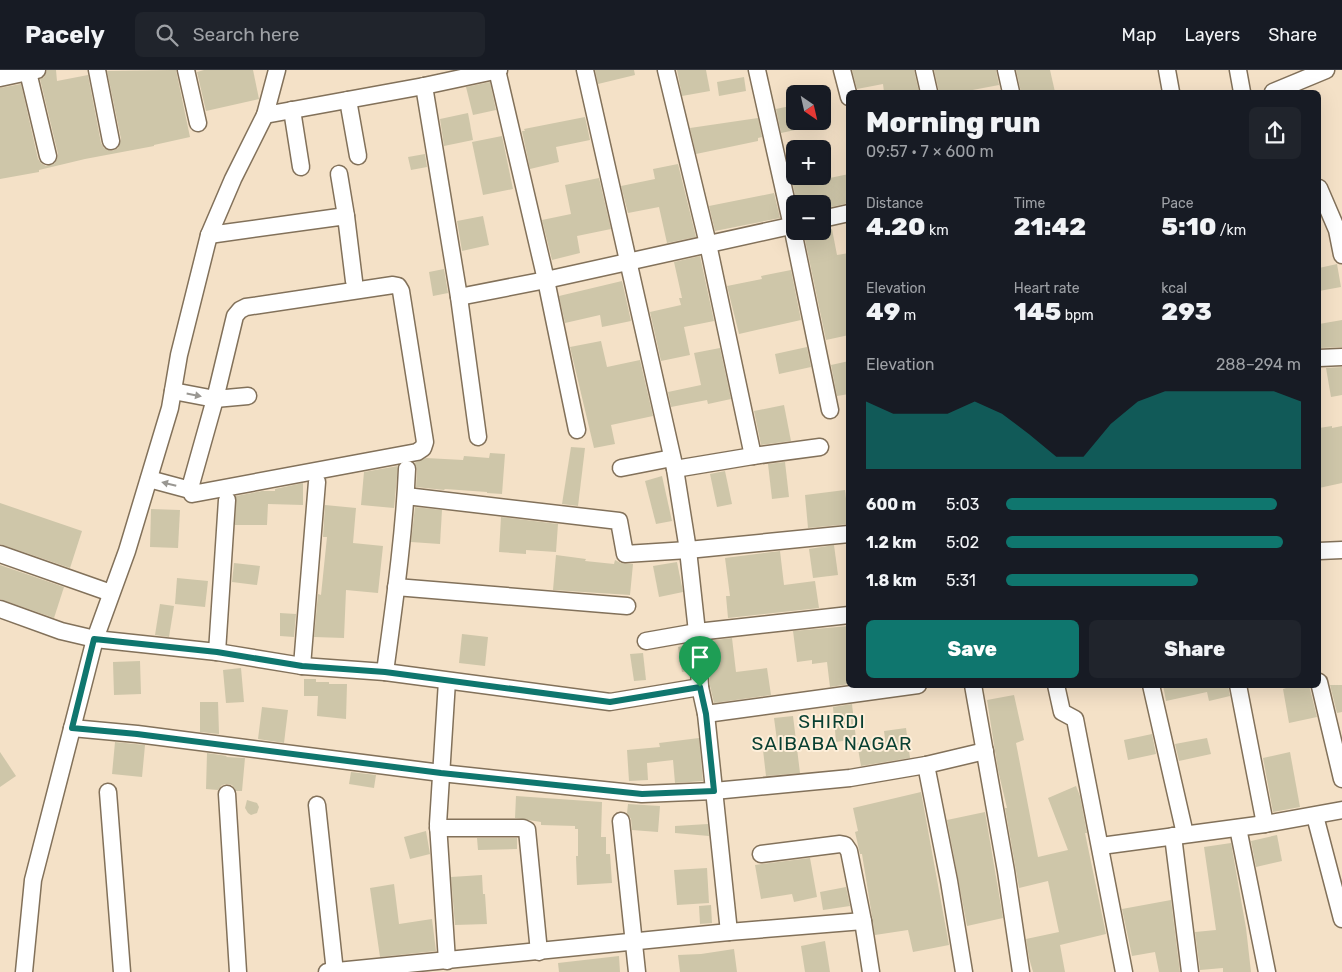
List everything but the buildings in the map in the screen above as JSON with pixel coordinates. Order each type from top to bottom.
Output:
[{"type":"street","points":[[96,70],[111,141]]},
{"type":"street","points":[[186,70],[198,123]]},
{"type":"street","points":[[24,972],[33,880],[94,639],[127,551],[170,408],[179,355],[209,234],[233,179],[265,115],[277,70]]},
{"type":"street","points":[[265,115],[424,86],[498,70],[546,280],[577,430]]},
{"type":"street","points":[[585,70],[674,464],[688,550],[697,632],[700,687],[706,714],[729,932]]},
{"type":"street","points":[[666,70],[708,244],[753,456]]},
{"type":"street","points":[[757,70],[787,195]]},
{"type":"street","points":[[842,70],[847,90]]},
{"type":"street","points":[[924,70],[929,90]]},
{"type":"street","points":[[1006,70],[1011,90]]},
{"type":"street","points":[[1167,70],[1171,90]]},
{"type":"street","points":[[1238,70],[1242,90]]},
{"type":"street","points":[[1279,90],[1305,74],[1326,70]]},
{"type":"street","points":[[0,78],[32,71],[48,156]]},
{"type":"street","points":[[424,86],[459,297],[478,437]]},
{"type":"street","points":[[348,100],[358,156]]},
{"type":"street","points":[[292,110],[301,166]]},
{"type":"street","points":[[339,174],[354,280]]},
{"type":"street","points":[[1321,193],[1337,230],[1342,254]]},
{"type":"street","points":[[831,217],[846,214]]},
{"type":"street","points":[[209,234],[346,216]]},
{"type":"street","points":[[459,297],[786,228]]},
{"type":"street","points":[[797,240],[830,410]]},
{"type":"street","points":[[148,479],[190,490],[195,495],[418,452],[423,448],[425,442],[398,286],[393,285],[246,307],[240,310],[235,316],[190,490]]},
{"type":"street","points":[[1321,358],[1342,357]]},
{"type":"street","points":[[173,391],[215,399],[248,396]]},
{"type":"street","points":[[621,468],[820,448]]},
{"type":"street","points":[[385,672],[406,496],[407,469]]},
{"type":"street","points":[[302,666],[317,482]]},
{"type":"street","points":[[406,496],[619,520],[625,554],[688,550],[846,534]]},
{"type":"street","points":[[217,652],[227,500]]},
{"type":"street","points":[[1321,550],[1342,550]]},
{"type":"street","points":[[0,554],[111,593]]},
{"type":"street","points":[[396,587],[628,606]]},
{"type":"street","points":[[0,609],[61,631],[94,639],[217,652],[302,666],[385,672],[610,702],[700,687]]},
{"type":"street","points":[[646,641],[697,632],[846,615]]},
{"type":"street","points":[[447,681],[438,828],[447,960]]},
{"type":"street","points":[[706,714],[896,688]]},
{"type":"street","points":[[974,688],[1006,871],[1021,972]]},
{"type":"street","points":[[1057,688],[1062,712],[1075,719],[1124,972]]},
{"type":"street","points":[[1152,688],[1179,835],[1190,972]]},
{"type":"street","points":[[1239,688],[1265,824]]},
{"type":"street","points":[[1320,688],[1342,779]]},
{"type":"street","points":[[72,728],[137,734],[441,773],[642,794],[714,791],[850,778],[926,765],[984,751]]},
{"type":"street","points":[[926,765],[949,881],[964,972]]},
{"type":"street","points":[[108,792],[122,972]]},
{"type":"street","points":[[227,794],[238,972]]},
{"type":"street","points":[[316,805],[332,972],[635,943],[729,932],[863,921]]},
{"type":"street","points":[[1101,846],[1265,824],[1342,810]]},
{"type":"street","points":[[1315,816],[1342,919]]},
{"type":"street","points":[[621,821],[637,972]]},
{"type":"street","points":[[438,828],[523,828],[527,830],[539,952]]},
{"type":"street","points":[[1238,828],[1266,972]]},
{"type":"street","points":[[761,854],[840,844],[845,845],[849,851],[871,972]]},
{"type":"district","name":"SHIRDI SAIBABA NAGAR","points":[[832,732]]},
{"type":"route","points":[[94,639],[217,652],[302,666],[385,672],[610,702],[700,687],[706,714],[714,791],[642,794],[441,773],[137,734],[72,728],[94,639]]}]
